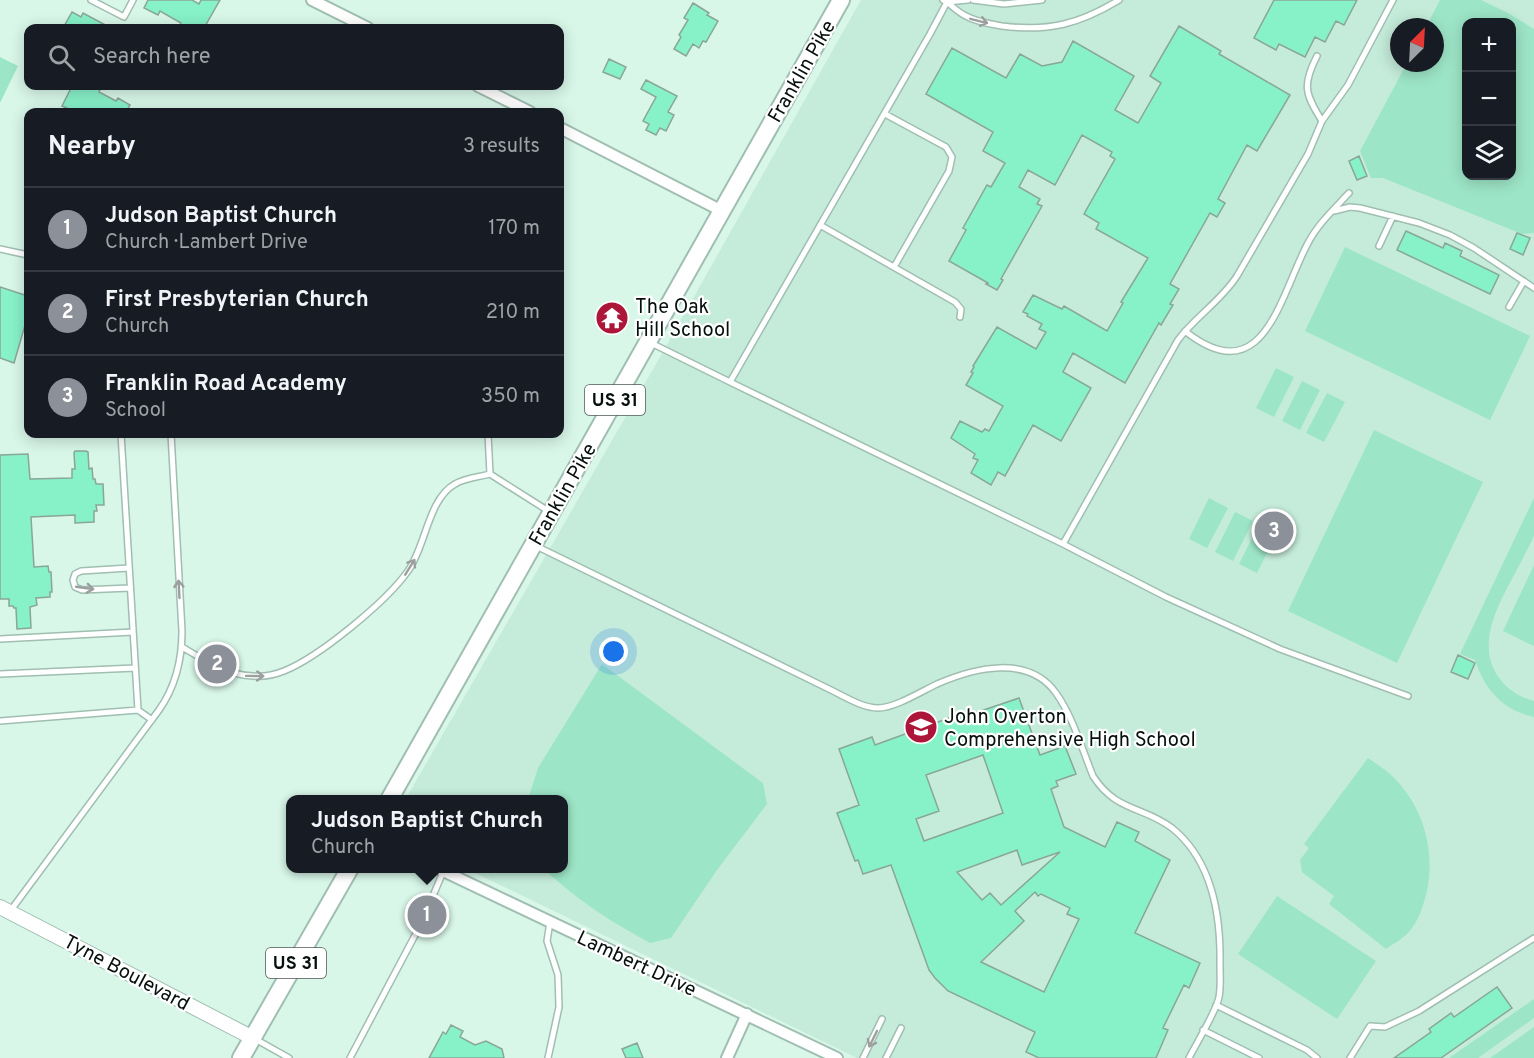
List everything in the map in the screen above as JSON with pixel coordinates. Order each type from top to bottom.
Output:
[{"type":"main road","name":"Franklin Pike","points":[[392,795],[842,0]]},
{"type":"main road","name":"US 31","points":[[241,1058],[347,873]]},
{"type":"street","points":[[312,0],[360,24]]},
{"type":"street","points":[[486,90],[522,108]]},
{"type":"street","points":[[564,130],[722,211]]},
{"type":"street","name":"Lambert Drive","points":[[446,873],[837,1058]]},
{"type":"street","name":"Tyne Boulevard","points":[[5,909],[253,1038]]},
{"type":"street","points":[[726,1058],[747,1014]]},
{"type":"lane","points":[[91,0],[124,17],[133,0]]},
{"type":"lane","points":[[945,1],[971,0],[1004,4],[1042,0]]},
{"type":"lane","points":[[945,1],[968,18],[995,25],[1033,29],[1056,27],[1077,21],[1119,0]]},
{"type":"lane","points":[[1063,544],[1170,352],[1185,331],[1225,293],[1238,276],[1308,154],[1322,121],[1348,85],[1393,0]]},
{"type":"lane","points":[[730,382],[885,114],[945,1]]},
{"type":"lane","points":[[1317,56],[1310,70],[1306,91],[1322,121]]},
{"type":"lane","points":[[885,114],[946,147],[952,157],[949,171],[894,267]]},
{"type":"lane","points":[[1185,331],[1202,344],[1223,351],[1242,348],[1257,340],[1276,317],[1311,238],[1349,193]]},
{"type":"lane","points":[[1332,211],[1356,207],[1419,223],[1450,235],[1474,248],[1534,288]]},
{"type":"lane","points":[[1379,246],[1393,216]]},
{"type":"lane","points":[[820,225],[955,302],[961,309],[960,317]]},
{"type":"lane","points":[[0,249],[24,254]]},
{"type":"lane","points":[[1509,307],[1524,281]]},
{"type":"lane","points":[[648,342],[1063,544],[1166,597],[1280,648],[1408,696]]},
{"type":"lane","points":[[121,438],[138,710]]},
{"type":"lane","points":[[5,909],[152,720],[173,686],[182,647],[171,438]]},
{"type":"lane","points":[[488,438],[490,474]]},
{"type":"lane","points":[[182,647],[224,670],[245,676],[275,675],[297,666],[359,620],[399,584],[413,563],[437,503],[446,491],[458,483],[490,474],[551,512]]},
{"type":"lane","points":[[533,545],[831,690],[873,707],[890,706],[957,676],[987,669],[1013,668],[1040,678],[1048,684],[1059,698],[1093,776],[1106,792],[1116,801],[1170,827],[1181,836],[1204,869],[1216,904],[1219,922],[1219,998],[1189,1058]]},
{"type":"lane","points":[[129,568],[81,571],[75,574],[73,580],[75,587],[82,590],[130,588]]},
{"type":"lane","points":[[0,639],[133,632]]},
{"type":"lane","points":[[0,674],[135,668]]},
{"type":"lane","points":[[0,721],[138,710],[152,720]]},
{"type":"lane","points":[[350,1058],[416,933],[439,873]]},
{"type":"lane","points":[[548,1058],[559,1007],[558,975],[548,941],[550,922]]},
{"type":"lane","points":[[1350,1058],[1370,1026],[1385,1027],[1419,1011],[1534,938]]},
{"type":"lane","points":[[1216,1005],[1307,1050],[1317,1058]]},
{"type":"lane","points":[[863,1058],[882,1019]]},
{"type":"lane","points":[[886,1058],[901,1028]]},
{"type":"lane","points":[[1203,1030],[1259,1058]]},
{"type":"lane","points":[[253,1038],[289,1058]]},
{"type":"shaded area","points":[[861,0],[1534,0],[1534,1058],[857,1058],[475,873],[568,873],[568,795],[408,795],[660,357]]},
{"type":"green space","points":[[1440,0],[1481,0],[1508,13],[1534,29],[1534,233],[1522,234],[1383,178],[1371,178],[1360,151],[1402,72],[1444,72],[1444,18],[1431,18]]},
{"type":"green space","points":[[0,57],[18,66],[0,103]]},
{"type":"green space","points":[[1345,247],[1530,336],[1490,420],[1305,331]]},
{"type":"green space","points":[[1276,368],[1294,377],[1274,417],[1256,408]]},
{"type":"green space","points":[[1302,381],[1320,390],[1300,430],[1282,421]]},
{"type":"green space","points":[[1327,393],[1345,402],[1324,442],[1306,433]]},
{"type":"green space","points":[[1374,430],[1483,482],[1397,663],[1288,611]]},
{"type":"green space","points":[[1209,498],[1228,508],[1207,548],[1189,539]]},
{"type":"green space","points":[[1534,498],[1534,535],[1495,614],[1489,645],[1491,660],[1497,675],[1513,692],[1534,701],[1534,717],[1513,710],[1505,704],[1490,689],[1475,660],[1460,654]]},
{"type":"green space","points":[[1235,512],[1253,521],[1233,561],[1215,552]]},
{"type":"green space","points":[[1259,524],[1277,533],[1257,573],[1239,564]]},
{"type":"green space","points":[[1534,565],[1534,646],[1503,631]]},
{"type":"green space","points":[[602,664],[763,783],[767,804],[717,870],[671,938],[650,943],[596,910],[549,873],[568,873],[568,795],[529,795],[538,768]]},
{"type":"green space","points":[[1368,758],[1390,774],[1411,799],[1424,828],[1430,859],[1427,891],[1418,918],[1408,933],[1386,949],[1329,904],[1334,896],[1302,872],[1300,860],[1309,848],[1304,844]]},
{"type":"green space","points":[[1277,896],[1376,961],[1337,1019],[1238,954]]},
{"type":"green space","points":[[1534,999],[1534,1018],[1478,1058],[1449,1058]]},
{"type":"green space","points":[[1534,1027],[1534,1058],[1490,1058]]},
{"type":"building","points":[[148,0],[192,0],[199,4],[201,0],[220,0],[206,24],[180,24],[160,11],[158,15],[144,8]]},
{"type":"building","points":[[1274,0],[1357,0],[1344,25],[1336,21],[1325,42],[1315,37],[1305,57],[1279,44],[1276,50],[1254,38]]},
{"type":"building","points":[[693,3],[718,21],[706,42],[703,41],[699,48],[693,44],[686,56],[674,49],[688,20],[684,18]]},
{"type":"building","points":[[72,12],[81,17],[83,13],[104,24],[65,24]]},
{"type":"building","points":[[1179,26],[1221,51],[1219,54],[1290,95],[1257,151],[1247,145],[1218,199],[1225,203],[1217,217],[1210,213],[1170,284],[1179,289],[1170,304],[1173,305],[1161,325],[1159,323],[1125,383],[1073,353],[1063,372],[1091,388],[1061,441],[1033,425],[1005,476],[998,472],[991,485],[971,473],[978,460],[973,458],[975,454],[951,438],[960,421],[982,432],[985,429],[989,431],[1003,406],[966,385],[973,373],[971,372],[973,366],[997,327],[1036,349],[1046,332],[1039,329],[1042,324],[1023,312],[1033,295],[1062,309],[1064,306],[1107,331],[1123,303],[1121,302],[1148,258],[1096,229],[1099,223],[1084,214],[1115,159],[1110,156],[1112,152],[1082,135],[1055,185],[1028,170],[1019,187],[1040,199],[1037,204],[1042,206],[997,290],[949,261],[966,230],[963,228],[987,185],[991,187],[1005,163],[983,151],[993,132],[926,94],[952,48],[1006,78],[1020,54],[1042,66],[1062,62],[1073,41],[1134,76],[1115,110],[1138,123],[1161,83],[1150,76]]},
{"type":"building","points":[[609,59],[626,67],[620,79],[603,72]]},
{"type":"building","points":[[646,80],[677,96],[668,112],[674,115],[666,131],[660,128],[656,135],[646,130],[649,124],[643,121],[656,97],[641,89]]},
{"type":"building","points":[[70,90],[100,90],[99,92],[116,101],[118,98],[130,105],[128,108],[67,108],[62,106]]},
{"type":"building","points":[[1359,156],[1367,176],[1357,180],[1349,161]]},
{"type":"building","points":[[1406,231],[1443,248],[1445,243],[1462,251],[1460,256],[1499,275],[1490,294],[1397,250]]},
{"type":"building","points":[[1517,233],[1530,238],[1523,255],[1510,249]]},
{"type":"building","points":[[0,287],[24,295],[24,329],[14,363],[0,358]]},
{"type":"building","points":[[75,451],[88,452],[89,469],[92,468],[93,479],[96,484],[103,484],[104,505],[96,505],[94,522],[75,523],[75,515],[31,517],[34,567],[48,566],[51,572],[52,592],[50,592],[50,597],[36,598],[37,605],[30,607],[31,628],[17,629],[16,608],[9,606],[9,599],[0,599],[0,455],[28,454],[30,479],[72,478],[72,469],[75,469]]},
{"type":"building","points":[[1458,655],[1475,663],[1468,679],[1451,672]]},
{"type":"building","points":[[1019,698],[1040,755],[1065,746],[1076,774],[1056,781],[1058,786],[1051,789],[1064,827],[1105,847],[1117,822],[1139,832],[1135,841],[1170,860],[1135,933],[1200,963],[1189,988],[1184,985],[1163,1028],[1168,1030],[1156,1058],[1039,1058],[1026,1052],[1035,1032],[948,991],[929,970],[891,865],[863,874],[858,860],[855,861],[837,813],[859,805],[839,749],[872,737],[875,745],[968,711],[969,715]],"holes":[[[983,755],[1003,813],[924,841],[916,819],[939,811],[926,775]],[[1017,850],[1022,865],[1060,852],[1001,905],[990,893],[982,900],[957,872]],[[1035,892],[1038,896],[1041,894],[1070,908],[1067,914],[1079,919],[1044,992],[981,962],[1024,921],[1015,911]]]},
{"type":"building","points":[[1497,987],[1512,1008],[1441,1058],[1394,1058],[1431,1032],[1429,1029],[1451,1013],[1454,1017]]},
{"type":"building","points":[[451,1025],[463,1031],[460,1037],[475,1045],[486,1041],[502,1049],[504,1058],[429,1058],[443,1032],[446,1034]]},
{"type":"building","points":[[637,1043],[643,1058],[626,1058],[622,1049]]},
{"type":"place","name":"The Oak Hill School","points":[[612,318]]},
{"type":"place","name":"Franklin Road Academy","points":[[1274,531]]},
{"type":"place","name":"First Presbyterian Church","points":[[217,664]]},
{"type":"place","name":"John Overton Comprehensive High School","points":[[921,727]]},
{"type":"place","name":"Judson Baptist Church","points":[[427,915]]}]
